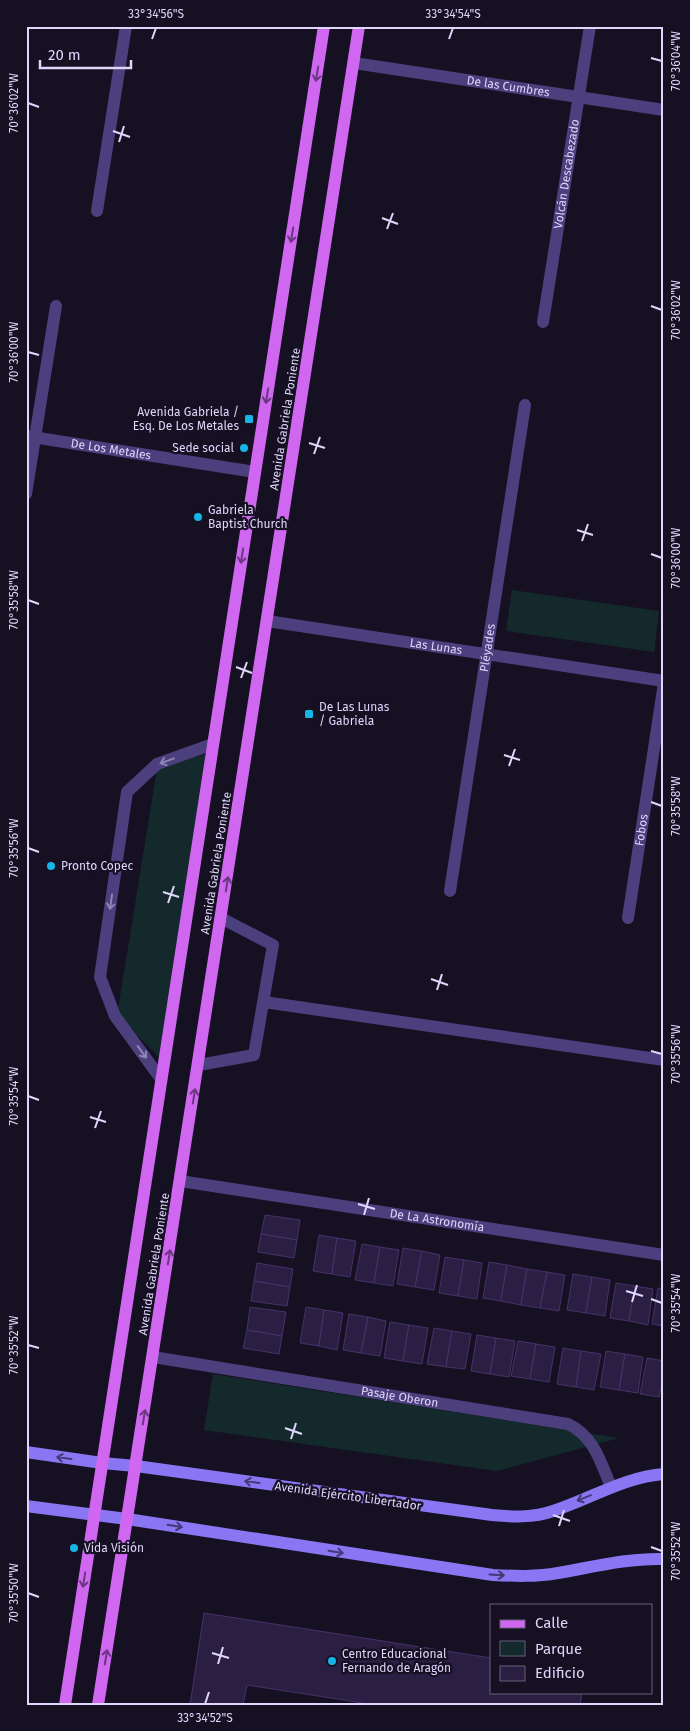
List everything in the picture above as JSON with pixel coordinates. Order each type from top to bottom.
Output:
[{"type":"main road","name":"Avenida Gabriela Poniente","points":[[65,1705],[324,26]]},
{"type":"main road","name":"Avenida Gabriela Poniente","points":[[98,1705],[222,918],[359,26]]},
{"type":"main road","name":"Avenida Ejército Libertador","points":[[26,1452],[515,1517],[532,1516],[552,1511],[611,1487],[640,1478],[664,1474]]},
{"type":"main road","points":[[26,1506],[127,1519],[493,1575],[522,1576],[556,1573],[620,1561],[664,1559]]},
{"type":"street","points":[[97,211],[126,26]]},
{"type":"street","name":"Volcán Descabezado","points":[[543,322],[590,26]]},
{"type":"street","name":"De las Cumbres","points":[[354,62],[664,110]]},
{"type":"street","points":[[26,494],[31,437],[56,306]]},
{"type":"street","name":"Pléyades","points":[[450,891],[525,405]]},
{"type":"street","name":"De Los Metales","points":[[31,437],[255,472]]},
{"type":"street","name":"Las Lunas","points":[[267,621],[664,682]]},
{"type":"street","name":"Fobos","points":[[628,918],[664,682]]},
{"type":"street","points":[[161,1079],[115,1016],[100,976],[127,792],[157,764],[213,744]]},
{"type":"street","points":[[199,1065],[254,1055],[273,945],[222,918]]},
{"type":"street","points":[[264,1002],[664,1060]]},
{"type":"street","name":"De La Astronomía","points":[[180,1180],[664,1254]]},
{"type":"street","name":"Pasaje Oberon","points":[[153,1357],[568,1424],[577,1428],[589,1439],[611,1487]]},
{"type":"green space","points":[[512,590],[659,611],[654,652],[506,631]]},
{"type":"green space","points":[[218,750],[170,1068],[117,1015],[157,769]]},
{"type":"green space","points":[[213,1374],[619,1438],[497,1471],[204,1430]]},
{"type":"building","points":[[265,1215],[300,1220],[297,1240],[261,1234]]},
{"type":"building","points":[[261,1234],[297,1240],[294,1258],[258,1252]]},
{"type":"building","points":[[319,1235],[337,1238],[332,1274],[313,1271]]},
{"type":"building","points":[[337,1238],[356,1241],[350,1277],[332,1274]]},
{"type":"building","points":[[362,1244],[380,1247],[374,1283],[355,1280]]},
{"type":"building","points":[[380,1247],[399,1250],[393,1286],[374,1283]]},
{"type":"building","points":[[403,1248],[422,1251],[415,1287],[397,1284]]},
{"type":"building","points":[[422,1251],[440,1255],[434,1290],[415,1287]]},
{"type":"building","points":[[445,1257],[464,1260],[458,1296],[439,1293]]},
{"type":"building","points":[[464,1260],[482,1263],[477,1299],[458,1296]]},
{"type":"building","points":[[489,1262],[507,1265],[501,1301],[483,1298]]},
{"type":"building","points":[[257,1263],[293,1269],[290,1287],[254,1281]]},
{"type":"building","points":[[507,1265],[527,1269],[521,1305],[501,1301]]},
{"type":"building","points":[[527,1269],[547,1272],[540,1308],[521,1305]]},
{"type":"building","points":[[547,1272],[565,1275],[559,1311],[540,1308]]},
{"type":"building","points":[[573,1274],[592,1277],[586,1313],[567,1310]]},
{"type":"building","points":[[592,1277],[610,1280],[605,1316],[586,1313]]},
{"type":"building","points":[[254,1281],[290,1287],[287,1306],[251,1301]]},
{"type":"building","points":[[616,1283],[635,1286],[629,1321],[610,1318]]},
{"type":"building","points":[[635,1286],[653,1289],[648,1325],[629,1321]]},
{"type":"building","points":[[658,1288],[664,1289],[664,1326],[652,1324]]},
{"type":"building","points":[[250,1307],[286,1312],[282,1336],[247,1330]]},
{"type":"building","points":[[306,1307],[324,1310],[319,1346],[300,1343]]},
{"type":"building","points":[[324,1310],[343,1313],[337,1350],[319,1346]]},
{"type":"building","points":[[349,1314],[368,1317],[361,1353],[343,1350]]},
{"type":"building","points":[[368,1317],[386,1321],[380,1356],[361,1353]]},
{"type":"building","points":[[390,1322],[409,1325],[403,1361],[384,1358]]},
{"type":"building","points":[[409,1325],[428,1328],[422,1364],[403,1361]]},
{"type":"building","points":[[434,1328],[452,1331],[446,1367],[427,1364]]},
{"type":"building","points":[[247,1330],[282,1336],[279,1354],[243,1348]]},
{"type":"building","points":[[452,1331],[471,1334],[465,1369],[446,1367]]},
{"type":"building","points":[[477,1335],[496,1338],[490,1374],[471,1371]]},
{"type":"building","points":[[496,1338],[515,1341],[509,1377],[490,1374]]},
{"type":"building","points":[[518,1341],[536,1344],[530,1379],[511,1376]]},
{"type":"building","points":[[536,1344],[555,1347],[549,1382],[530,1379]]},
{"type":"building","points":[[563,1348],[581,1351],[576,1387],[557,1384]]},
{"type":"building","points":[[581,1351],[601,1354],[594,1390],[576,1387]]},
{"type":"building","points":[[606,1351],[625,1354],[619,1390],[600,1387]]},
{"type":"building","points":[[625,1354],[643,1357],[638,1393],[619,1390]]},
{"type":"building","points":[[647,1358],[664,1361],[664,1372],[659,1397],[640,1394]]},
{"type":"building","points":[[204,1613],[490,1658],[490,1694],[582,1694],[580,1705],[376,1705],[247,1685],[243,1705],[190,1705]]},
{"type":"place","name":"Avenida Gabriela / Esq. De Los Metales","points":[[249,419]]},
{"type":"place","name":"Sede social","points":[[244,448]]},
{"type":"place","name":"Gabriela Baptist Church","points":[[198,517]]},
{"type":"place","name":"De Las Lunas / Gabriela","points":[[309,714]]},
{"type":"place","name":"Pronto Copec","points":[[51,866]]},
{"type":"place","name":"Vida Visión","points":[[74,1548]]},
{"type":"place","name":"Centro Educacional Fernando de Aragón","points":[[332,1661]]}]
